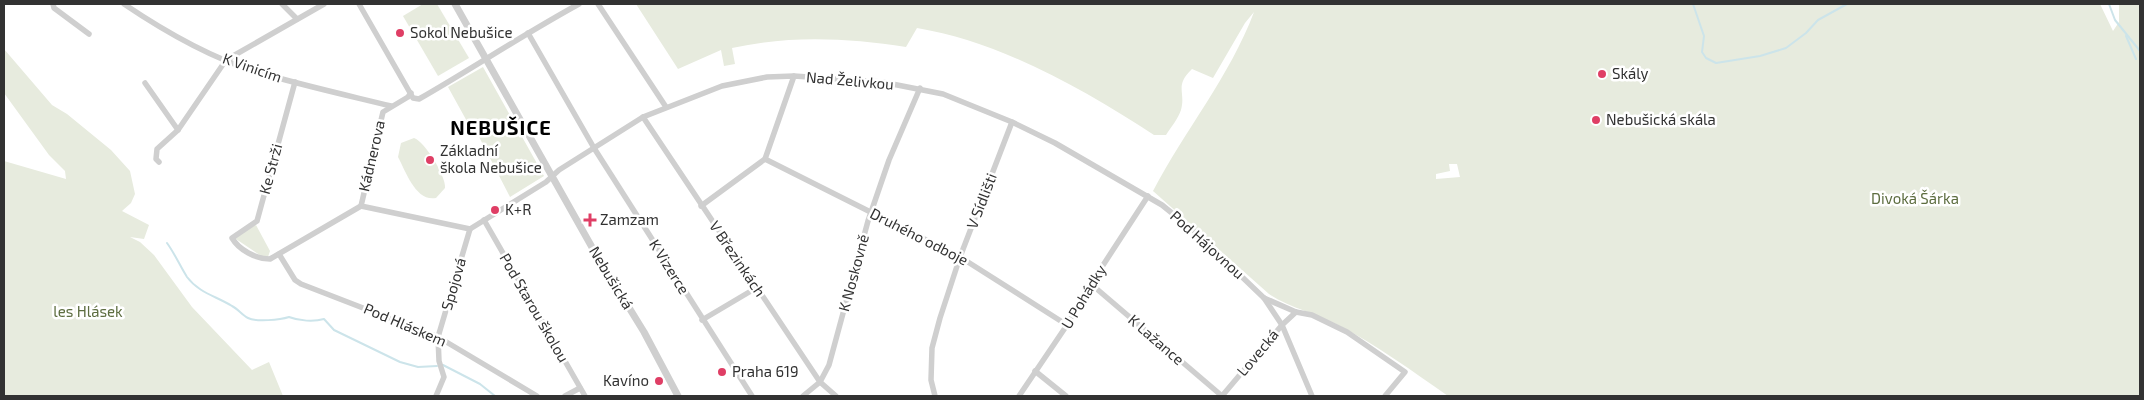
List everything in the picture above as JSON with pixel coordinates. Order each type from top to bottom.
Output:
[{"type":"street","points":[[54,4],[54,8],[58,12],[89,34]]},
{"type":"street","points":[[282,4],[297,19]]},
{"type":"street","points":[[159,162],[156,159],[157,148],[178,130],[226,60],[324,4]]},
{"type":"street","points":[[360,4],[413,98],[419,99],[478,66],[528,33],[579,4]]},
{"type":"street","name":"Nebušická","points":[[455,4],[552,176],[644,332],[678,396]]},
{"type":"street","points":[[598,4],[666,106]]},
{"type":"street","name":"K Vinicím","points":[[128,5],[226,60],[256,72],[391,106]]},
{"type":"street","name":"K Vizerce","points":[[528,33],[594,148],[752,396]]},
{"type":"street","points":[[701,206],[765,159],[794,76]]},
{"type":"street","name":"Nad Želivkou","points":[[552,176],[643,117],[666,106],[722,86],[767,77],[794,76],[864,80],[920,88],[943,94],[1012,122],[1148,196]]},
{"type":"street","name":"Ke Strži","points":[[279,254],[270,259],[259,259],[235,243],[232,238],[234,234],[257,221],[295,82]]},
{"type":"street","points":[[145,83],[178,130]]},
{"type":"street","name":"K Noskovně","points":[[803,396],[820,382],[831,358],[852,274],[871,212],[889,160],[920,88]]},
{"type":"street","name":"Kádnerova","points":[[411,93],[382,114],[361,206],[470,229]]},
{"type":"street","name":"V Březinkách","points":[[643,117],[820,382],[836,396]]},
{"type":"street","name":"V Sídlišti","points":[[935,396],[931,380],[932,348],[960,257],[1012,122]]},
{"type":"street","name":"Druhého odboje","points":[[765,159],[960,257],[1068,325]]},
{"type":"street","points":[[470,229],[552,176]]},
{"type":"street","name":"U Pohádky","points":[[1019,396],[1068,325],[1091,284],[1148,196]]},
{"type":"street","name":"Pod Hájovnou","points":[[1148,196],[1193,230],[1264,298],[1282,326],[1312,396]]},
{"type":"street","points":[[279,254],[361,206]]},
{"type":"street","name":"Pod Starou školou","points":[[484,220],[585,396]]},
{"type":"street","name":"Spojová","points":[[436,396],[444,378],[439,361],[438,337],[470,229]]},
{"type":"street","name":"Pod Hláskem","points":[[279,254],[295,280],[301,284],[438,337],[536,396]]},
{"type":"street","name":"K Lažance","points":[[1091,284],[1222,396]]},
{"type":"street","points":[[702,320],[756,288]]},
{"type":"street","name":"Pod Hájovnou","points":[[1264,298],[1296,312],[1312,315],[1347,332],[1405,372],[1385,396]]},
{"type":"street","name":"Lovecká","points":[[1222,396],[1296,312]]},
{"type":"street","points":[[1035,371],[1066,396]]},
{"type":"street","points":[[565,396],[580,388]]},
{"type":"green space","points":[[423,4],[437,4],[469,58],[438,76],[403,16]]},
{"type":"green space","name":"Divoká Šárka","points":[[636,4],[2100,4],[2113,31],[2119,22],[2119,4],[2140,4],[2140,396],[1448,396],[1367,341],[1330,321],[1269,294],[1153,191],[1233,58],[1254,12],[1245,23],[1213,78],[1192,69],[1183,80],[1181,110],[1166,135],[1154,135],[1070,85],[1010,56],[979,44],[917,28],[906,47],[841,40],[776,41],[732,48],[735,64],[724,66],[721,50],[678,69]],"holes":[[[1449,164],[1457,164],[1460,177],[1436,179],[1436,174],[1450,171]]]},
{"type":"green space","name":"les Hlásek","points":[[4,49],[52,105],[67,114],[111,150],[130,171],[135,194],[131,203],[122,211],[149,225],[144,239],[130,237],[140,242],[154,255],[192,307],[252,370],[269,362],[283,396],[4,396],[4,161],[66,179],[65,171],[49,155],[4,93]]},
{"type":"green space","points":[[483,67],[544,176],[510,197],[476,131],[469,125],[448,87]]},
{"type":"green space","points":[[414,138],[429,152],[442,176],[445,188],[436,198],[429,198],[417,191],[408,178],[398,157],[401,143]]},
{"type":"green space","points":[[256,225],[270,251],[267,260],[233,237]]},
{"type":"waterway","points":[[1693,4],[1704,36],[1702,52],[1706,58],[1716,63],[1760,56],[1786,48],[1806,33],[1818,20],[1847,4]]},
{"type":"waterway","points":[[2109,4],[2115,20],[2140,51]]},
{"type":"waterway","points":[[2126,36],[2136,59]]},
{"type":"waterway","points":[[167,243],[187,277],[197,287],[234,307],[248,318],[274,320],[289,317],[306,321],[324,319],[334,330],[400,362],[418,367],[437,366]]},
{"type":"waterway","points":[[443,365],[480,384],[495,396]]},
{"type":"place","name":"Sokol Nebušice","points":[[400,33]]},
{"type":"place","name":"Skály","points":[[1602,74]]},
{"type":"place","name":"Nebušická skála","points":[[1596,120]]},
{"type":"place","name":"Základní škola Nebušice","points":[[430,160]]},
{"type":"place","name":"K+R","points":[[495,210]]},
{"type":"place","name":"Zamzam","points":[[590,220]]},
{"type":"place","name":"Praha 619","points":[[722,372]]},
{"type":"place","name":"Kavíno","points":[[659,381]]},
{"type":"district","name":"NEBUŠICE","points":[[501,128]]}]
